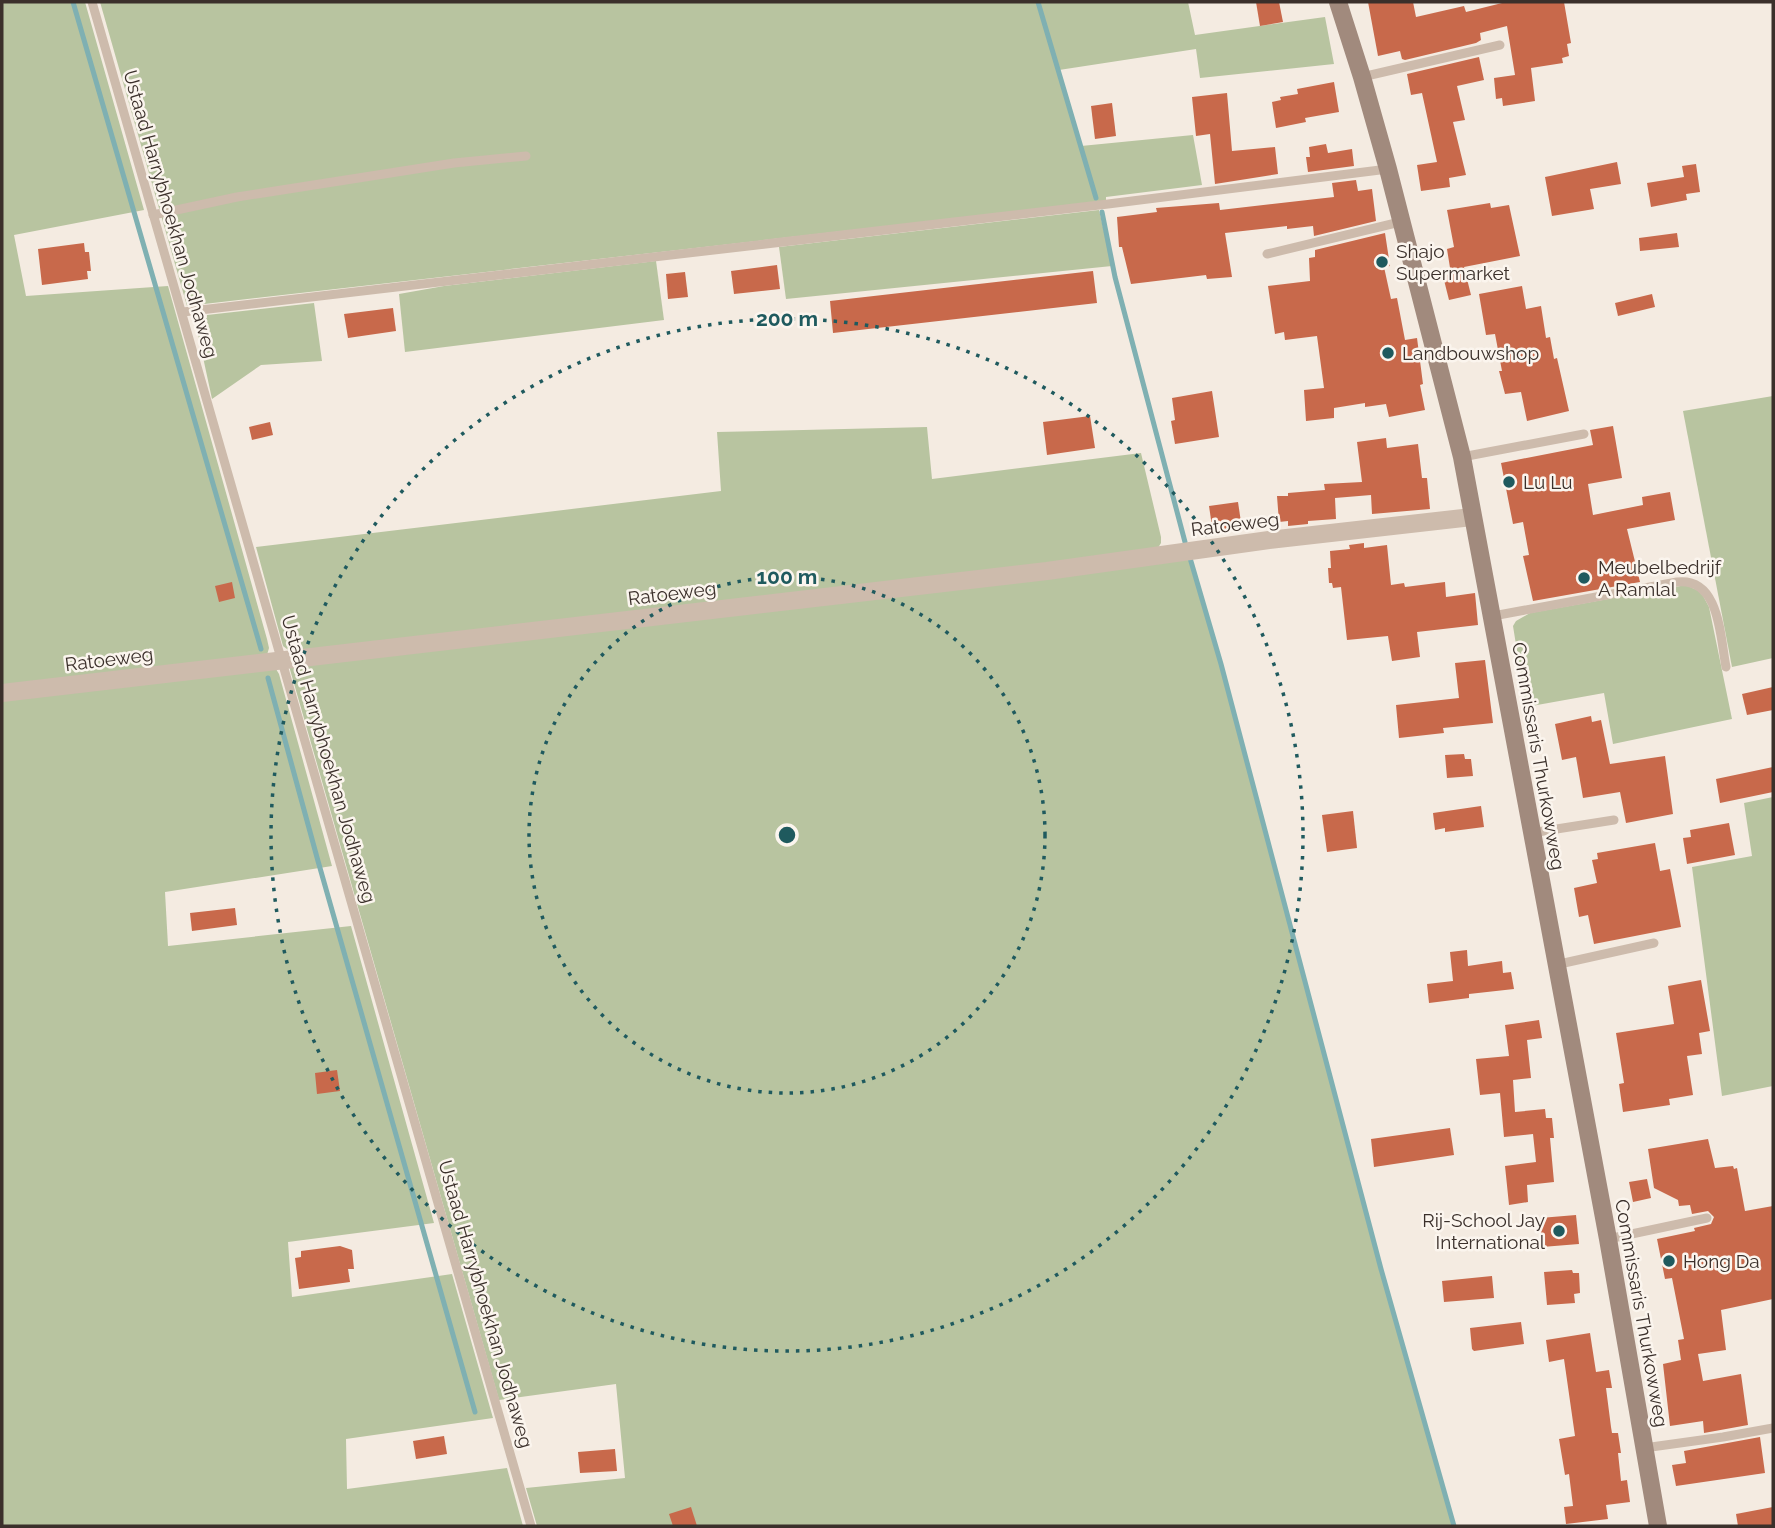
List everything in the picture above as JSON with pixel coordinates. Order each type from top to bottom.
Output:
[{"type":"main road","name":"Commissaris Thurkowweg","points":[[1338,2],[1388,169],[1462,457],[1608,1239],[1658,1526]]},
{"type":"street","name":"Ratoeweg","points":[[2,693],[1047,571],[1232,545],[1472,517]]},
{"type":"lane","name":"Ustaad Harrybhoekhan Jodhaweg","points":[[92,2],[531,1526]]},
{"type":"lane","points":[[1362,77],[1500,46]]},
{"type":"lane","points":[[153,215],[237,197],[454,163],[526,156]]},
{"type":"lane","points":[[183,312],[1388,169]]},
{"type":"lane","points":[[1267,254],[1400,222]]},
{"type":"lane","points":[[1462,457],[1584,434]]},
{"type":"lane","points":[[1493,617],[1678,582],[1695,582],[1708,593],[1712,601],[1726,667]]},
{"type":"lane","points":[[1531,833],[1614,820]]},
{"type":"lane","points":[[1555,965],[1654,943]]},
{"type":"lane","points":[[1608,1239],[1706,1218]]},
{"type":"lane","points":[[1644,1448],[1773,1427]]},
{"type":"green space","points":[[2,2],[85,2],[144,210],[14,235],[26,296],[168,286],[267,639],[267,655],[2,689]]},
{"type":"green space","points":[[100,2],[1188,2],[1195,35],[1325,17],[1334,64],[1200,78],[1196,49],[1059,70],[1081,146],[1193,135],[1202,185],[1106,197],[1106,201],[1098,202],[187,306]]},
{"type":"green space","points":[[1099,210],[1112,266],[786,299],[779,247]]},
{"type":"green space","points":[[656,261],[664,320],[405,352],[399,294],[444,286]]},
{"type":"green space","points":[[314,303],[322,361],[261,365],[212,399],[195,320],[207,318],[207,315]]},
{"type":"green space","points":[[1773,396],[1773,658],[1732,667],[1683,411]]},
{"type":"green space","points":[[927,427],[932,479],[1141,453],[1161,543],[1156,551],[292,653],[283,646],[256,547],[721,491],[717,432]]},
{"type":"green space","points":[[1190,558],[1221,664],[1381,1269],[1454,1526],[537,1526],[526,1488],[625,1478],[616,1384],[499,1400],[289,666]]},
{"type":"green space","points":[[1686,585],[1701,592],[1709,607],[1732,719],[1613,744],[1604,693],[1526,707],[1513,626],[1516,621],[1530,613]]},
{"type":"green space","points":[[276,669],[332,866],[165,892],[168,946],[351,926],[434,1223],[288,1242],[292,1297],[452,1274],[493,1418],[346,1439],[347,1489],[507,1468],[523,1526],[2,1526],[2,698]]},
{"type":"green space","points":[[1773,797],[1773,1086],[1722,1096],[1692,867],[1752,856],[1744,803]]},
{"type":"building","points":[[1256,2],[1279,2],[1283,22],[1260,26]]},
{"type":"building","points":[[1368,2],[1413,2],[1416,17],[1464,6],[1466,12],[1506,2],[1564,2],[1571,43],[1567,44],[1569,56],[1562,58],[1563,63],[1531,68],[1535,101],[1503,106],[1502,98],[1496,99],[1494,78],[1515,75],[1507,26],[1480,33],[1481,40],[1476,43],[1405,60],[1402,59],[1400,51],[1378,56]]},
{"type":"building","points":[[1479,57],[1484,80],[1457,86],[1465,120],[1453,122],[1466,175],[1449,178],[1450,187],[1421,191],[1417,165],[1437,162],[1422,93],[1411,95],[1407,74]]},
{"type":"building","points":[[1334,82],[1339,112],[1305,118],[1306,122],[1276,128],[1272,102],[1281,100],[1280,97],[1298,94],[1297,89]]},
{"type":"building","points":[[1227,93],[1232,151],[1275,147],[1278,174],[1215,184],[1210,134],[1196,136],[1192,97]]},
{"type":"building","points":[[1112,103],[1116,136],[1095,139],[1091,106]]},
{"type":"building","points":[[1326,144],[1328,153],[1352,149],[1354,166],[1308,172],[1306,157],[1310,157],[1309,147]]},
{"type":"building","points":[[1617,162],[1621,184],[1590,189],[1594,209],[1552,216],[1545,177]]},
{"type":"building","points":[[1696,164],[1700,192],[1686,194],[1687,200],[1651,207],[1647,183],[1684,177],[1682,166]]},
{"type":"building","points":[[1356,180],[1358,191],[1372,189],[1376,221],[1314,236],[1313,226],[1225,233],[1232,277],[1207,279],[1206,275],[1131,284],[1122,247],[1119,247],[1117,217],[1157,212],[1156,208],[1219,203],[1220,210],[1334,197],[1332,183]]},
{"type":"building","points":[[1490,203],[1491,208],[1509,205],[1520,256],[1464,267],[1471,295],[1449,300],[1443,276],[1451,274],[1447,249],[1454,247],[1447,210]]},
{"type":"building","points":[[1385,233],[1390,266],[1384,267],[1391,299],[1397,298],[1405,340],[1417,338],[1423,384],[1420,385],[1425,410],[1389,417],[1386,404],[1365,407],[1365,403],[1334,408],[1334,418],[1306,421],[1304,390],[1324,388],[1317,336],[1285,340],[1284,332],[1275,334],[1268,286],[1310,281],[1309,258],[1315,257],[1315,250]]},
{"type":"building","points":[[1677,233],[1679,247],[1640,251],[1639,238]]},
{"type":"building","points":[[84,243],[85,252],[89,252],[91,271],[87,271],[88,279],[42,285],[38,249]]},
{"type":"building","points":[[777,265],[780,289],[734,294],[731,271]]},
{"type":"building","points":[[1093,271],[1097,303],[833,333],[830,301]]},
{"type":"building","points":[[685,272],[688,297],[668,299],[666,274]]},
{"type":"building","points":[[1522,286],[1526,309],[1541,306],[1546,338],[1550,337],[1554,359],[1557,358],[1569,411],[1527,421],[1521,392],[1505,394],[1499,371],[1502,371],[1495,334],[1486,335],[1479,294]]},
{"type":"building","points":[[1652,294],[1655,307],[1618,316],[1615,303]]},
{"type":"building","points":[[393,308],[396,331],[348,338],[344,314]]},
{"type":"building","points":[[1212,391],[1219,437],[1175,444],[1171,421],[1175,420],[1172,398]]},
{"type":"building","points":[[1090,416],[1095,448],[1047,455],[1043,422]]},
{"type":"building","points":[[270,422],[273,435],[252,440],[249,427]]},
{"type":"building","points":[[1613,426],[1622,478],[1588,484],[1593,515],[1643,505],[1642,497],[1670,492],[1675,520],[1627,529],[1640,582],[1533,601],[1523,556],[1529,555],[1523,522],[1513,524],[1501,463],[1593,445],[1590,430]]},
{"type":"building","points":[[1386,438],[1387,448],[1418,444],[1422,478],[1427,478],[1430,509],[1372,514],[1371,495],[1335,498],[1336,519],[1288,526],[1288,521],[1279,522],[1277,496],[1325,490],[1324,484],[1362,482],[1357,442]]},
{"type":"building","points":[[1238,502],[1242,529],[1213,533],[1209,506]]},
{"type":"building","points":[[1364,543],[1364,548],[1387,545],[1391,585],[1404,583],[1405,587],[1445,582],[1446,597],[1475,593],[1478,625],[1417,632],[1420,657],[1392,661],[1388,636],[1347,640],[1341,587],[1333,588],[1332,583],[1329,583],[1330,551],[1350,549],[1349,545]]},
{"type":"building","points":[[232,582],[235,598],[219,602],[215,586]]},
{"type":"building","points":[[1485,660],[1493,723],[1443,728],[1444,733],[1399,738],[1396,705],[1459,698],[1455,663]]},
{"type":"building","points":[[1773,687],[1773,710],[1747,715],[1742,694]]},
{"type":"building","points":[[1591,716],[1592,722],[1601,720],[1610,764],[1665,756],[1673,814],[1626,823],[1620,792],[1583,798],[1576,757],[1562,760],[1555,724]]},
{"type":"building","points":[[1464,754],[1465,759],[1471,759],[1473,776],[1447,778],[1445,755]]},
{"type":"building","points":[[1773,767],[1773,792],[1720,803],[1716,779]]},
{"type":"building","points":[[1481,806],[1484,827],[1445,832],[1445,828],[1435,830],[1433,813]]},
{"type":"building","points":[[1353,811],[1357,848],[1327,852],[1322,815]]},
{"type":"building","points":[[1729,823],[1735,855],[1687,864],[1683,838],[1691,837],[1690,830]]},
{"type":"building","points":[[1655,843],[1660,871],[1670,869],[1681,927],[1594,944],[1588,915],[1579,917],[1574,888],[1597,883],[1592,860],[1598,859],[1597,853]]},
{"type":"building","points":[[235,908],[237,925],[192,931],[190,913]]},
{"type":"building","points":[[1467,950],[1468,966],[1502,961],[1503,973],[1511,972],[1514,989],[1469,994],[1469,998],[1429,1003],[1427,984],[1453,981],[1450,952]]},
{"type":"building","points":[[1701,980],[1710,1031],[1699,1033],[1702,1054],[1687,1056],[1693,1095],[1669,1099],[1670,1105],[1623,1112],[1619,1084],[1624,1083],[1616,1033],[1674,1024],[1668,986]]},
{"type":"building","points":[[1539,1020],[1542,1038],[1527,1040],[1531,1078],[1513,1080],[1515,1112],[1545,1109],[1546,1118],[1552,1118],[1554,1138],[1550,1138],[1554,1182],[1527,1185],[1528,1202],[1509,1205],[1505,1166],[1536,1162],[1533,1134],[1504,1137],[1500,1093],[1480,1095],[1476,1059],[1509,1056],[1505,1025]]},
{"type":"building","points":[[337,1070],[340,1091],[317,1094],[315,1073]]},
{"type":"building","points":[[1450,1128],[1454,1155],[1374,1167],[1371,1139]]},
{"type":"building","points":[[1708,1139],[1715,1168],[1737,1168],[1745,1211],[1773,1206],[1773,1299],[1721,1310],[1726,1350],[1698,1354],[1703,1381],[1741,1374],[1748,1425],[1704,1433],[1703,1421],[1670,1426],[1663,1364],[1681,1360],[1678,1340],[1684,1339],[1672,1278],[1665,1279],[1657,1239],[1695,1231],[1694,1228],[1711,1224],[1714,1217],[1708,1211],[1692,1214],[1690,1205],[1679,1206],[1678,1200],[1654,1188],[1648,1149]]},
{"type":"building","points":[[1647,1179],[1651,1198],[1633,1202],[1629,1182]]},
{"type":"building","name":"Rij-School Jay International","points":[[1576,1215],[1579,1244],[1542,1247],[1540,1218]]},
{"type":"building","points":[[340,1246],[352,1250],[354,1269],[348,1269],[350,1282],[299,1289],[295,1258],[301,1257],[301,1251]]},
{"type":"building","points":[[1572,1270],[1573,1273],[1579,1273],[1580,1293],[1574,1294],[1575,1303],[1547,1305],[1544,1272]]},
{"type":"building","points":[[1492,1276],[1494,1298],[1444,1302],[1442,1281]]},
{"type":"building","points":[[1521,1322],[1524,1344],[1474,1351],[1472,1349],[1470,1328]]},
{"type":"building","points":[[1590,1333],[1596,1372],[1609,1370],[1612,1388],[1606,1388],[1611,1427],[1612,1433],[1618,1433],[1621,1481],[1627,1480],[1630,1502],[1606,1505],[1608,1519],[1566,1524],[1564,1507],[1573,1506],[1569,1474],[1565,1475],[1559,1439],[1575,1436],[1564,1359],[1549,1362],[1546,1340]]},
{"type":"building","points":[[444,1436],[447,1454],[416,1459],[413,1441]]},
{"type":"building","points":[[1760,1437],[1765,1473],[1676,1486],[1672,1465],[1686,1463],[1684,1451]]},
{"type":"building","points":[[615,1449],[617,1471],[580,1473],[578,1452]]},
{"type":"building","points":[[691,1507],[697,1526],[673,1526],[669,1514]]},
{"type":"building","points":[[1773,1507],[1773,1526],[1738,1526],[1736,1514]]},
{"type":"waterway","points":[[73,2],[261,649]]},
{"type":"waterway","points":[[1038,2],[1096,198]]},
{"type":"waterway","points":[[1102,212],[1115,277],[1185,542]]},
{"type":"waterway","points":[[1190,558],[1221,664],[1381,1269],[1454,1526]]},
{"type":"waterway","points":[[268,678],[475,1412]]},
{"type":"place","name":"Shajo Supermarket","points":[[1382,262]]},
{"type":"place","name":"Landbouwshop","points":[[1388,353]]},
{"type":"place","name":"Lu Lu","points":[[1509,482]]},
{"type":"place","name":"Meubelbedrijf A Ramlal","points":[[1584,578]]},
{"type":"place","name":"Rij-School Jay International","points":[[1559,1231]]},
{"type":"place","name":"Hong Da","points":[[1669,1261]]}]
